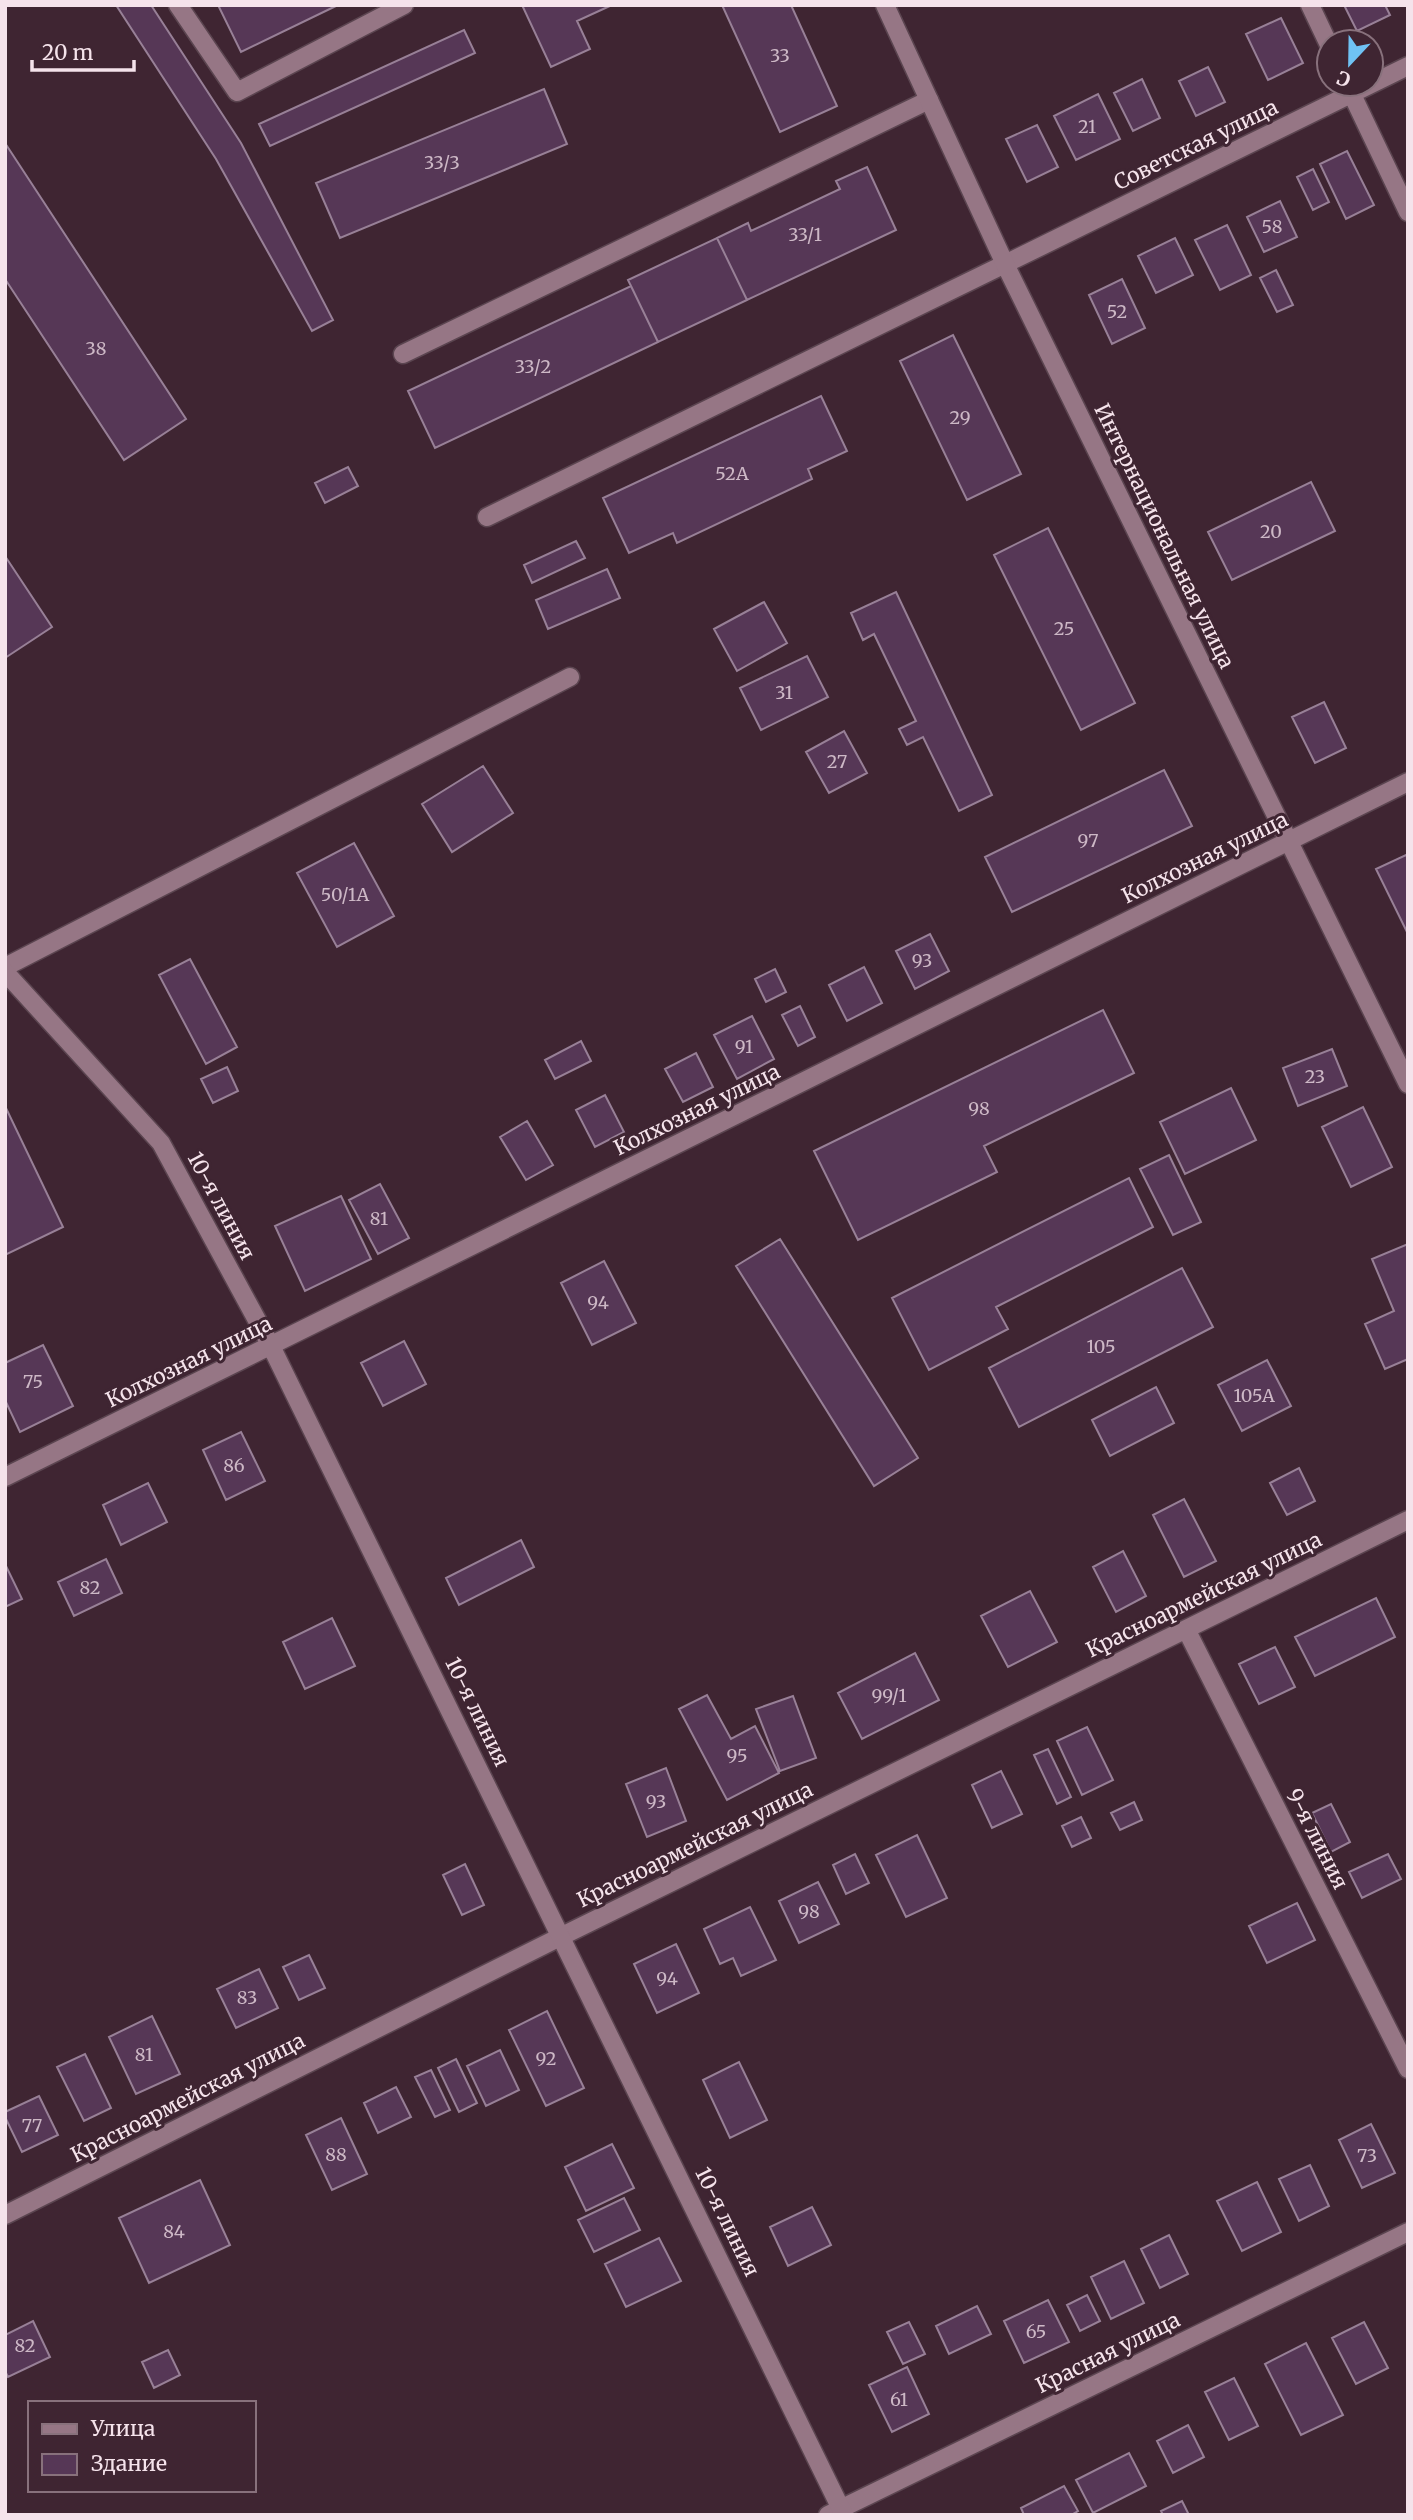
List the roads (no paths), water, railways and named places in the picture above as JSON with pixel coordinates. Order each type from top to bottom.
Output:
[{"type":"street","points":[[178,5],[237,92],[404,5]]},
{"type":"street","name":"Интернациональная улица","points":[[885,5],[1005,264],[1408,1084]]},
{"type":"street","points":[[1310,5],[1321,28]]},
{"type":"street","name":"Советская улица","points":[[1385,75],[1408,66]]},
{"type":"street","name":"Советская улица","points":[[487,517],[1005,264],[1332,98]]},
{"type":"street","points":[[1354,98],[1408,212]]},
{"type":"street","points":[[403,354],[929,100]]},
{"type":"street","points":[[5,967],[570,677]]},
{"type":"street","name":"Колхозная улица","points":[[5,1478],[1408,782]]},
{"type":"street","name":"10-я линия","points":[[5,972],[161,1143],[271,1346],[562,1936],[838,2513]]},
{"type":"street","name":"Красноармейская улица","points":[[5,2216],[562,1936],[1408,1520]]},
{"type":"street","name":"9-я линия","points":[[1186,1629],[1408,2069]]},
{"type":"street","name":"Красная улица","points":[[838,2513],[1408,2232]]}]
